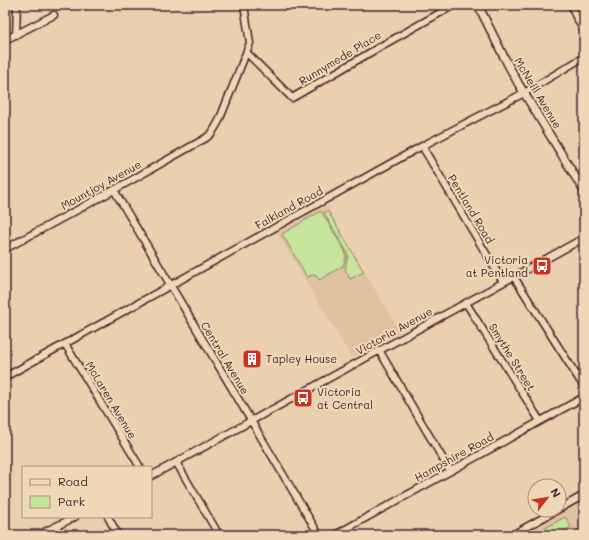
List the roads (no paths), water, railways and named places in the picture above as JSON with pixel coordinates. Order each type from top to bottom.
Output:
[{"type":"street","points":[[16,35],[17,5]]},
{"type":"street","points":[[244,5],[250,43],[246,53]]},
{"type":"street","name":"Runnymede Place","points":[[246,53],[292,98],[454,5]]},
{"type":"street","name":"McNeill Avenue","points":[[478,5],[524,93],[584,189]]},
{"type":"street","points":[[572,5],[575,15],[584,31]]},
{"type":"street","points":[[5,40],[54,15]]},
{"type":"street","name":"Mountjoy Avenue","points":[[5,249],[206,138],[219,121],[246,53]]},
{"type":"street","name":"Falkland Road","points":[[5,377],[422,146],[524,93],[584,57]]},
{"type":"street","name":"Pentland Road","points":[[422,146],[503,282]]},
{"type":"street","name":"Central Avenue","points":[[114,190],[319,535]]},
{"type":"street","name":"Victoria Avenue","points":[[152,475],[584,238]]},
{"type":"street","points":[[514,277],[584,387]]},
{"type":"street","name":"Smythe Street","points":[[466,303],[540,421]]},
{"type":"street","name":"McLaren Avenue","points":[[65,344],[139,466]]},
{"type":"street","points":[[379,350],[450,471]]},
{"type":"street","name":"Hampshire Road","points":[[335,535],[584,397]]},
{"type":"street","points":[[176,462],[219,535]]},
{"type":"street","points":[[567,504],[584,495]]},
{"type":"street","points":[[38,535],[73,518]]},
{"type":"street","points":[[109,518],[118,535]]},
{"type":"street","points":[[512,535],[542,518]]},
{"type":"place","name":"Victoria at Pentland","points":[[542,266]]},
{"type":"place","name":"Tapley House","points":[[252,359]]},
{"type":"place","name":"Victoria at Central","points":[[303,398]]}]
